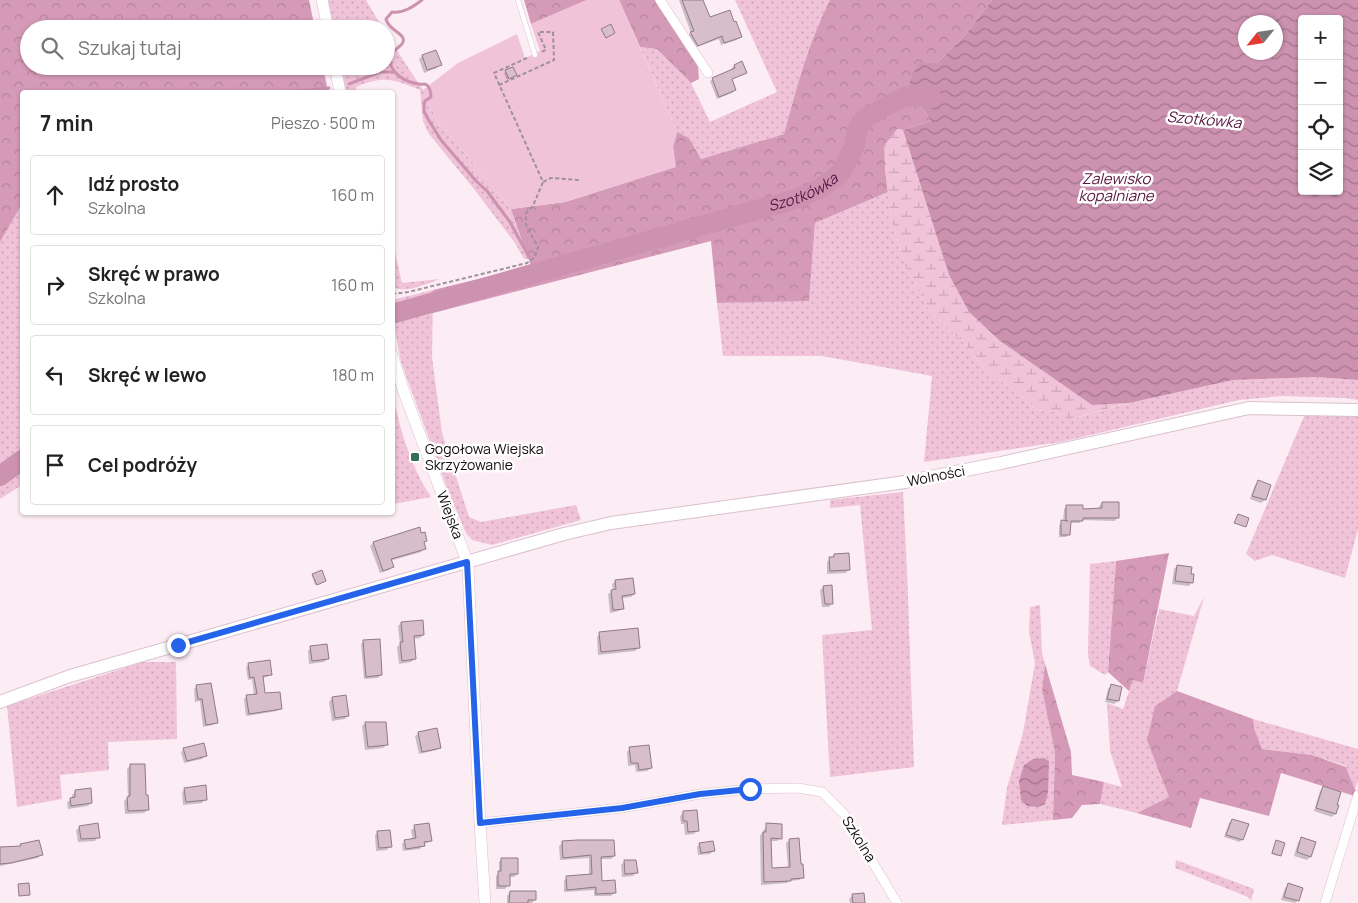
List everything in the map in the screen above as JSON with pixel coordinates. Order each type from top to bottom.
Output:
[{"type":"main road","name":"Wolności","points":[[0,702],[70,676],[514,548],[611,523],[905,482],[1249,408],[1358,410]]},
{"type":"street","points":[[322,0],[326,20]]},
{"type":"street","points":[[660,0],[708,73]]},
{"type":"street","points":[[337,75],[340,90]]},
{"type":"street","name":"Wiejska","points":[[395,364],[467,562],[480,823]]},
{"type":"street","name":"Szkolna","points":[[480,823],[622,808],[700,794],[750,789],[798,788],[822,792],[844,814],[897,903]]},
{"type":"street","points":[[1325,903],[1358,795]]},
{"type":"street","points":[[480,823],[486,903]]},
{"type":"lane","points":[[518,0],[535,55]]},
{"type":"path","points":[[499,85],[554,60],[553,32],[538,32],[546,50],[494,73],[499,85],[543,182]]},
{"type":"path","points":[[395,294],[527,263],[535,257],[538,247],[526,226],[526,213],[534,206],[543,182],[551,178],[580,180]]},
{"type":"green space","points":[[0,0],[309,0],[313,20],[20,20],[20,75],[325,75],[328,90],[20,90],[20,207],[0,242]]},
{"type":"green space","points":[[327,0],[366,0],[378,20],[331,20]]},
{"type":"green space","points":[[524,0],[587,0],[531,24]]},
{"type":"green space","points":[[587,0],[619,0],[677,132],[673,146],[676,167],[565,202],[511,209],[435,117],[423,90],[458,63],[517,34],[525,58],[540,51],[531,24]]},
{"type":"green space","points":[[619,0],[655,0],[698,66],[699,79],[691,83],[657,49],[640,47]]},
{"type":"green space","points":[[735,0],[830,0],[793,100],[784,134],[701,159],[689,138],[677,132],[640,47],[657,49],[691,83],[710,122],[777,92]]},
{"type":"green space","points":[[830,0],[992,0],[965,35],[937,63],[921,63],[906,96],[923,109],[931,121],[903,130],[897,129],[885,169],[888,192],[815,223],[809,301],[717,303],[711,241],[433,313],[433,290],[531,266],[511,209],[565,202],[675,167],[673,146],[677,132],[689,138],[701,159],[784,134],[809,49]]},
{"type":"green space","points":[[395,48],[423,90],[435,117],[511,209],[529,259],[524,259],[515,243],[474,189],[429,134],[423,121],[420,90],[403,83],[381,80],[356,87],[357,90],[346,90],[343,75],[395,75]]},
{"type":"green space","points":[[897,129],[903,130],[949,275],[969,312],[1000,341],[1092,405],[1128,403],[1071,419],[1055,412],[1038,410],[982,366],[964,343],[929,310],[906,268],[891,218],[884,146]]},
{"type":"green space","points":[[888,192],[891,218],[906,268],[929,310],[964,343],[982,366],[1038,410],[1055,412],[1072,419],[1129,403],[1233,380],[1316,377],[1358,380],[1358,400],[1282,396],[1239,400],[1061,442],[924,462],[932,376],[822,356],[723,356],[717,303],[809,300],[815,223]]},
{"type":"green space","points":[[20,207],[20,486],[0,499],[0,242]]},
{"type":"green space","points":[[395,253],[402,283],[440,279],[410,289],[395,288]]},
{"type":"green space","points":[[433,290],[432,357],[442,433],[469,517],[481,522],[576,505],[581,520],[492,545],[472,540],[466,533],[450,496],[401,362],[395,330],[395,299]]},
{"type":"green space","points":[[395,405],[410,456],[421,481],[431,497],[395,504]]},
{"type":"green space","points":[[1305,414],[1358,415],[1358,529],[1345,578],[1272,555],[1255,561],[1246,554]]},
{"type":"green space","points":[[903,492],[914,767],[830,777],[822,635],[872,630],[860,505],[830,508],[830,500]]},
{"type":"green space","points":[[1169,553],[1143,683],[1133,680],[1129,691],[1108,672],[1116,561]]},
{"type":"green space","points":[[1116,561],[1108,672],[1105,675],[1090,666],[1088,654],[1090,564]]},
{"type":"green space","points":[[1204,597],[1177,691],[1155,706],[1165,785],[1169,797],[1137,813],[1100,804],[1104,782],[1122,787],[1110,751],[1107,703],[1123,709],[1133,680],[1143,683],[1159,609],[1194,616]]},
{"type":"green space","points":[[1040,605],[1042,653],[1045,664],[1042,689],[1055,753],[1053,820],[1002,825],[1007,788],[1023,733],[1035,663],[1029,632],[1030,607]]},
{"type":"green space","points":[[143,662],[176,662],[177,739],[108,742],[109,770],[60,775],[62,799],[17,807],[7,706]]},
{"type":"green space","points":[[1045,664],[1071,752],[1072,775],[1104,782],[1100,804],[1082,805],[1072,818],[1053,820],[1055,753],[1042,689]]},
{"type":"green space","points":[[1177,691],[1253,719],[1254,728],[1262,749],[1312,755],[1346,767],[1358,797],[1281,773],[1269,816],[1200,798],[1191,828],[1137,813],[1169,797],[1147,740],[1155,706]]},
{"type":"green space","points":[[1253,719],[1358,749],[1358,781],[1355,790],[1346,766],[1312,755],[1262,749],[1254,728]]},
{"type":"green space","points":[[1176,860],[1254,889],[1251,901],[1248,897],[1175,868]]},
{"type":"water","name":"Zalewisko kopalniane","points":[[992,0],[1358,0],[1358,380],[1316,377],[1233,380],[1129,403],[1092,405],[1000,341],[969,312],[949,275],[903,130],[931,121],[923,109],[906,96],[912,74],[920,63],[937,63],[965,35]]},
{"type":"water","points":[[1044,758],[1049,761],[1048,792],[1045,804],[1038,807],[1027,806],[1021,800],[1019,781],[1024,765],[1033,759]]},
{"type":"building","points":[[682,0],[703,0],[710,17],[730,10],[742,37],[724,43],[722,36],[698,46],[690,32],[694,31]]},
{"type":"building","points":[[611,24],[615,33],[606,38],[601,29]]},
{"type":"building","points":[[436,50],[442,65],[427,70],[422,55]]},
{"type":"building","points":[[742,61],[747,73],[732,79],[736,90],[719,97],[712,78],[735,68],[734,65]]},
{"type":"building","points":[[513,67],[517,75],[509,79],[505,70]]},
{"type":"building","points":[[1258,480],[1271,485],[1266,500],[1252,496]]},
{"type":"building","points":[[1102,502],[1119,502],[1119,518],[1083,518],[1083,521],[1071,521],[1070,535],[1061,535],[1061,520],[1068,521],[1066,520],[1066,505],[1083,505],[1083,509],[1102,508]]},
{"type":"building","points":[[1238,514],[1249,518],[1246,527],[1234,523]]},
{"type":"building","points":[[420,527],[421,533],[425,532],[427,541],[424,542],[426,549],[391,559],[394,567],[383,571],[373,542]]},
{"type":"building","points":[[849,553],[850,570],[830,571],[829,557],[834,557],[834,554]]},
{"type":"building","points":[[1177,565],[1192,567],[1191,574],[1194,574],[1193,583],[1175,581]]},
{"type":"building","points":[[322,570],[326,581],[317,585],[312,574]]},
{"type":"building","points":[[633,578],[635,594],[622,596],[624,609],[613,610],[611,590],[616,589],[615,580]]},
{"type":"building","points":[[832,585],[833,604],[825,604],[823,586]]},
{"type":"building","points":[[423,620],[424,635],[414,636],[416,659],[402,661],[400,642],[403,642],[401,622]]},
{"type":"building","points":[[638,628],[640,648],[601,652],[599,632]]},
{"type":"building","points":[[380,639],[382,675],[366,677],[363,640]]},
{"type":"building","points":[[327,644],[329,659],[312,661],[310,646]]},
{"type":"building","points":[[270,660],[272,675],[263,676],[265,693],[280,692],[282,709],[249,714],[246,695],[257,694],[254,677],[250,678],[248,663]]},
{"type":"building","points":[[211,683],[218,723],[206,725],[202,699],[198,699],[196,685]]},
{"type":"building","points":[[1111,684],[1122,687],[1119,701],[1107,699]]},
{"type":"building","points":[[346,695],[349,716],[335,718],[332,697]]},
{"type":"building","points":[[365,722],[386,722],[388,745],[368,747]]},
{"type":"building","points":[[437,728],[441,748],[422,752],[418,732]]},
{"type":"building","points":[[204,743],[207,756],[187,761],[183,748]]},
{"type":"building","points":[[649,745],[652,768],[639,770],[638,763],[631,763],[629,747]]},
{"type":"building","points":[[130,764],[145,764],[146,795],[148,795],[149,810],[128,811],[127,797],[130,796]]},
{"type":"building","points":[[206,785],[207,800],[186,802],[184,788]]},
{"type":"building","points":[[1323,786],[1341,792],[1336,814],[1316,808]]},
{"type":"building","points":[[91,788],[92,803],[71,806],[70,798],[75,797],[75,790]]},
{"type":"building","points":[[697,810],[699,831],[688,832],[687,821],[683,821],[683,811]]},
{"type":"building","points":[[1232,819],[1249,824],[1243,840],[1226,835]]},
{"type":"building","points":[[98,823],[100,838],[81,839],[79,826]]},
{"type":"building","points":[[429,823],[432,841],[424,842],[425,846],[406,849],[404,840],[416,838],[414,825]]},
{"type":"building","points":[[766,823],[782,824],[782,839],[771,838],[772,868],[790,867],[789,839],[799,838],[804,878],[791,879],[791,881],[764,882],[763,832],[766,832]]},
{"type":"building","points":[[390,830],[392,847],[379,848],[377,831]]},
{"type":"building","points":[[1301,837],[1316,842],[1311,857],[1297,852]]},
{"type":"building","points":[[39,840],[43,855],[0,864],[0,847],[21,846],[20,844]]},
{"type":"building","points":[[614,840],[615,856],[601,857],[602,881],[615,880],[616,893],[596,894],[596,887],[567,890],[566,876],[592,874],[591,855],[563,858],[562,841]]},
{"type":"building","points":[[1276,840],[1285,843],[1281,856],[1272,853]]},
{"type":"building","points":[[713,841],[715,851],[701,853],[699,843]]},
{"type":"building","points":[[501,858],[518,858],[518,874],[510,874],[510,886],[498,886],[498,871],[501,871]]},
{"type":"building","points":[[624,860],[636,860],[638,873],[625,874]]},
{"type":"building","points":[[29,883],[30,895],[19,896],[18,884]]},
{"type":"building","points":[[1288,883],[1303,888],[1299,901],[1284,897]]},
{"type":"building","points":[[510,891],[536,891],[536,900],[528,900],[528,903],[509,903]]},
{"type":"building","points":[[864,893],[865,903],[853,903],[852,894]]},
{"type":"waterway","points":[[386,20],[392,12],[404,11],[422,0]]},
{"type":"waterway","points":[[395,31],[403,38],[402,44],[395,50]]},
{"type":"waterway","points":[[395,72],[408,81],[428,86],[431,97],[425,101],[424,105],[424,111],[428,119],[441,140],[487,191],[510,222],[529,257]]},
{"type":"waterway","points":[[349,84],[372,75]]},
{"type":"waterway","points":[[306,90],[329,88]]},
{"type":"waterway","name":"Szotkówka","points":[[395,313],[799,198],[819,189],[840,174],[854,147],[857,130],[866,117],[906,96],[932,98]]},
{"type":"waterway","name":"Szotkówka","points":[[0,476],[20,461]]},
{"type":"place","name":"Gogołowa Wiejska Skrzyżowanie","points":[[415,457]]},
{"type":"route","points":[[178,645],[467,562],[480,823],[622,808],[700,794],[750,789]]}]
